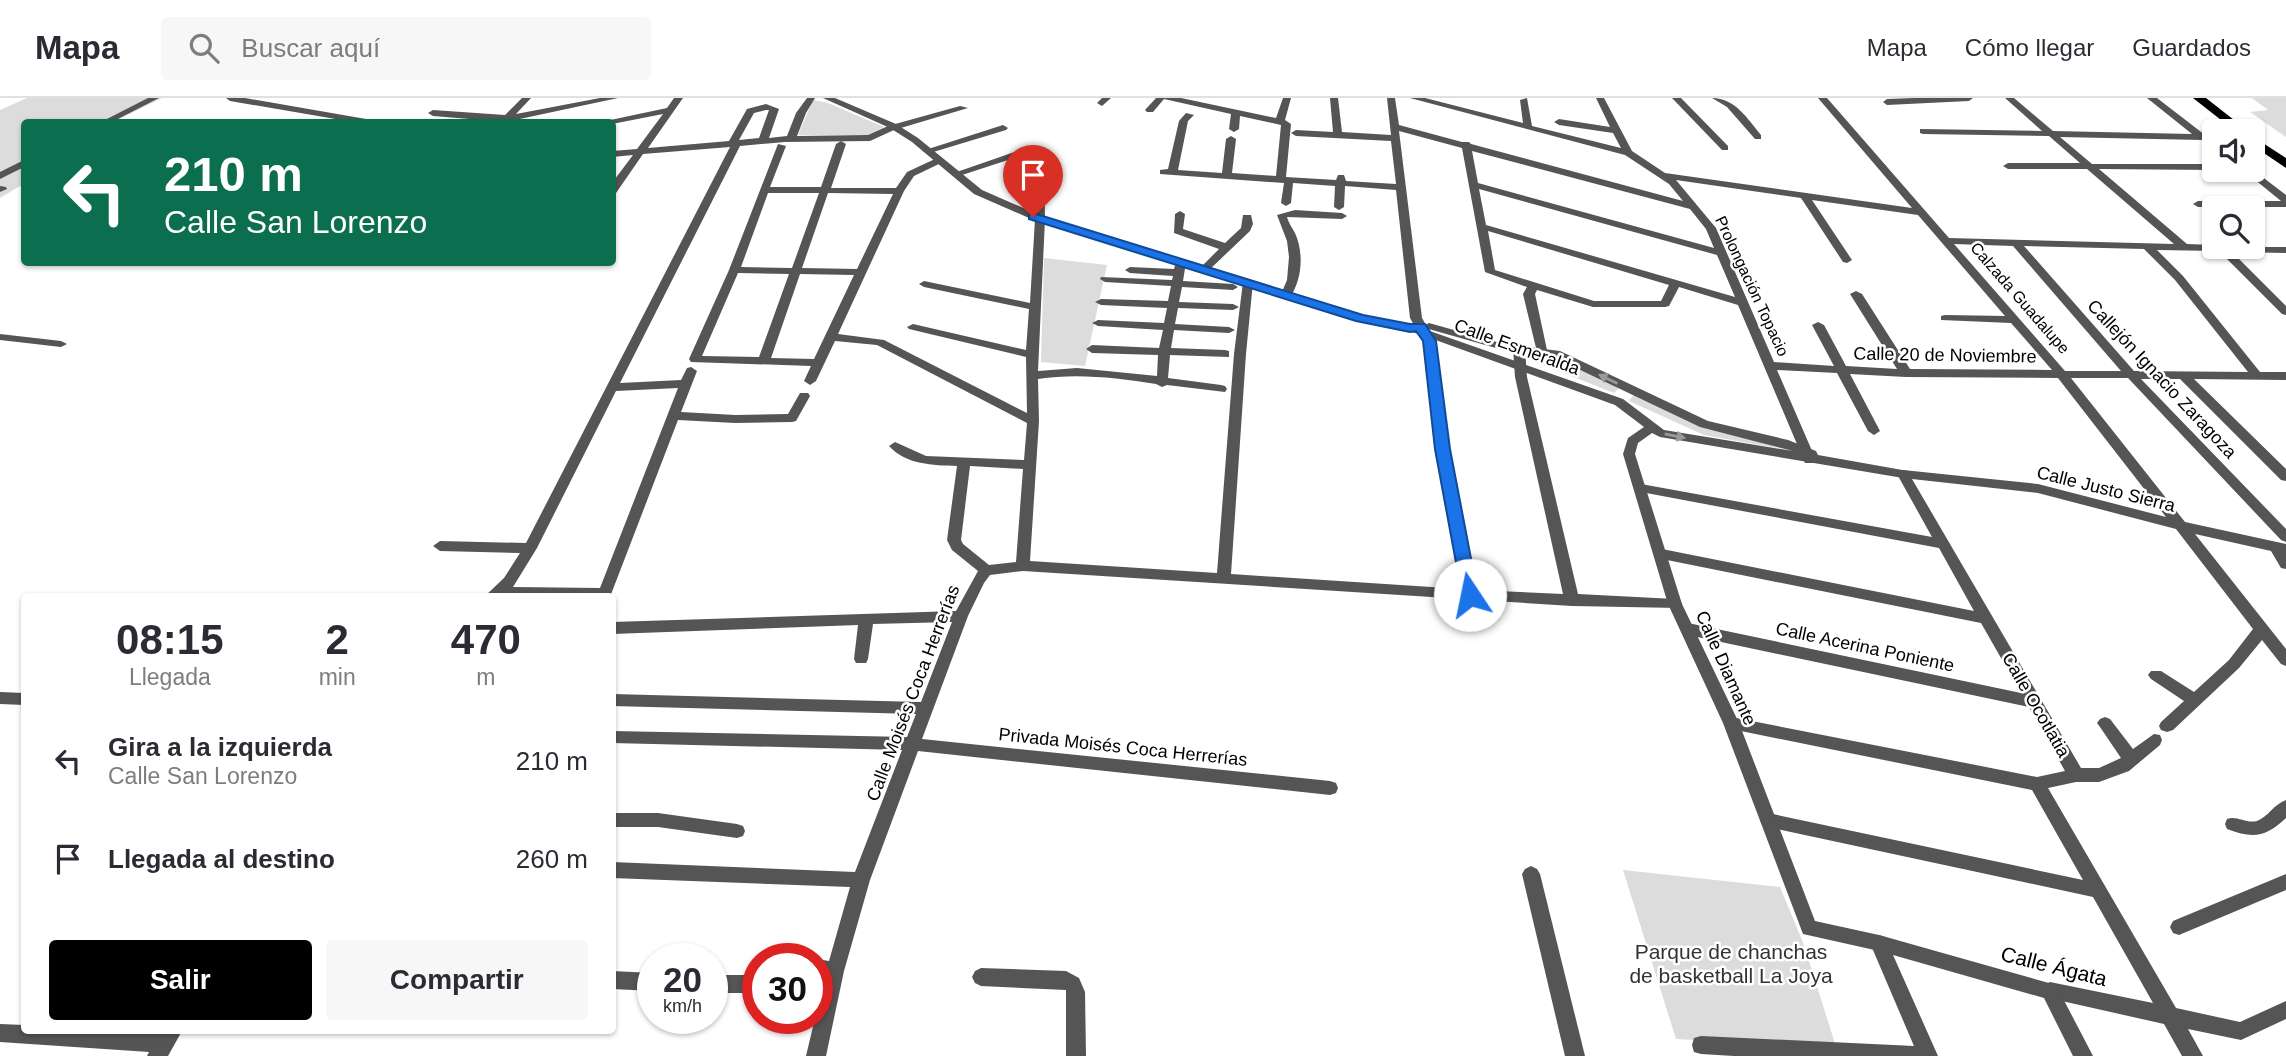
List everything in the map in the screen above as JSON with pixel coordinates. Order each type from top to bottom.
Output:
[{"type":"main road","points":[[2199,98],[2226,119]]},
{"type":"main road","points":[[2265,149],[2286,164]]},
{"type":"street","points":[[112,119],[155,98]]},
{"type":"street","points":[[230,98],[349,119]]},
{"type":"street","points":[[506,119],[527,98]]},
{"type":"street","points":[[510,119],[614,98]]},
{"type":"street","points":[[616,185],[679,98]]},
{"type":"street","points":[[791,139],[800,113],[811,98]]},
{"type":"street","points":[[827,98],[897,128],[984,195],[1179,273],[1234,287]]},
{"type":"street","points":[[1150,110],[1161,98]]},
{"type":"street","points":[[1168,98],[1286,124],[1286,203]]},
{"type":"street","points":[[1280,121],[1287,98]]},
{"type":"street","points":[[1334,98],[1338,135]]},
{"type":"street","points":[[1391,98],[1416,318],[1418,329],[1429,341],[1443,449],[1470,595]]},
{"type":"street","name":"Prolongación Topacio","points":[[1414,98],[1628,153],[1664,176],[1696,208],[1711,228],[1810,456]]},
{"type":"street","points":[[1600,98],[1628,153]]},
{"type":"street","points":[[1676,98],[1725,148]]},
{"type":"street","points":[[1716,98],[1730,105],[1758,137]]},
{"type":"street","name":"Calzada Guadalupe","points":[[1822,98],[2062,375],[2286,660]]},
{"type":"street","points":[[1887,102],[1969,98]]},
{"type":"street","points":[[2009,98],[2185,248]]},
{"type":"street","points":[[1923,131],[2202,137],[2151,98]]},
{"type":"street","points":[[1524,100],[1528,128]]},
{"type":"street","points":[[497,593],[511,580],[530,548],[750,111],[766,107],[774,109],[762,141]]},
{"type":"street","points":[[616,155],[791,139],[869,138],[963,108]]},
{"type":"street","points":[[616,120],[670,110]]},
{"type":"street","points":[[1227,176],[1236,112]]},
{"type":"street","points":[[433,113],[495,119]]},
{"type":"street","points":[[1189,115],[1184,121],[1167,173],[1340,183],[1402,190]]},
{"type":"street","points":[[1559,122],[1618,131]]},
{"type":"street","points":[[927,151],[1003,128]]},
{"type":"street","points":[[1296,133],[1396,133],[1466,144],[1696,208]]},
{"type":"street","points":[[764,361],[833,173],[841,144]]},
{"type":"street","points":[[1466,144],[1488,270],[1593,304],[1667,303],[1675,284]]},
{"type":"street","points":[[605,593],[781,146]]},
{"type":"street","points":[[956,174],[1020,153]]},
{"type":"street","points":[[1023,566],[1033,421],[1031,355],[1040,219],[1039,153]]},
{"type":"street","points":[[810,381],[899,191],[910,174],[938,161]]},
{"type":"street","points":[[0,176],[21,165]]},
{"type":"street","points":[[2008,166],[2202,167]]},
{"type":"street","points":[[833,173],[857,190]]},
{"type":"street","points":[[1664,176],[1923,213]]},
{"type":"street","points":[[2262,182],[2286,202]]},
{"type":"street","points":[[1287,294],[1295,266],[1291,239],[1282,222],[1282,215],[1340,211],[1340,183]]},
{"type":"street","points":[[1472,184],[1722,253]]},
{"type":"street","points":[[765,190],[899,191]]},
{"type":"street","points":[[1805,197],[1847,260]]},
{"type":"street","points":[[2198,204],[2286,202]]},
{"type":"street","points":[[1180,214],[1178,232],[1225,247]]},
{"type":"street","points":[[1204,269],[1247,227],[1247,217]]},
{"type":"street","points":[[1480,226],[1744,303]]},
{"type":"street","points":[[1947,241],[2202,248]]},
{"type":"street","name":"Callejón Ignacio Zaragoza","points":[[2016,243],[2130,375],[2286,537]]},
{"type":"street","points":[[2148,247],[2179,278],[2257,376]]},
{"type":"street","points":[[2265,250],[2286,250]]},
{"type":"street","points":[[2233,259],[2286,312]]},
{"type":"street","points":[[1105,279],[1204,269],[1360,318],[1418,329]]},
{"type":"street","points":[[734,270],[860,272]]},
{"type":"street","points":[[1130,270],[1179,273]]},
{"type":"street","points":[[1162,383],[1164,353],[1179,273]]},
{"type":"street","points":[[1224,578],[1240,354],[1248,282]]},
{"type":"street","points":[[924,284],[1034,307]]},
{"type":"street","points":[[1533,286],[1530,294],[1541,351]]},
{"type":"street","points":[[1856,294],[1906,373]]},
{"type":"street","points":[[1101,302],[1233,307]]},
{"type":"street","points":[[1945,318],[2016,320]]},
{"type":"street","points":[[1098,323],[1229,330]]},
{"type":"street","points":[[1818,325],[1874,430]]},
{"type":"street","points":[[913,327],[1031,355]]},
{"type":"street","name":"Calle Esmeralda","points":[[1418,329],[1437,327],[1492,344],[1562,356],[1704,424],[1784,443],[1810,456]]},
{"type":"street","name":"Calle Esmeralda","points":[[1418,329],[1619,402],[1651,428],[1674,436],[1810,456]]},
{"type":"street","points":[[0,337],[61,344]]},
{"type":"street","points":[[830,337],[880,342],[1033,421]]},
{"type":"street","points":[[1092,349],[1225,354]]},
{"type":"street","points":[[1519,349],[1542,471],[1572,601]]},
{"type":"street","points":[[612,387],[691,371],[764,361],[819,363]]},
{"type":"street","name":"Calle 20 de Noviembre","points":[[1772,366],[1906,373],[2286,376]]},
{"type":"street","points":[[1032,376],[1086,372],[1222,389]]},
{"type":"street","points":[[2184,376],[2286,477]]},
{"type":"street","points":[[1619,402],[1630,390]]},
{"type":"street","points":[[673,416],[792,418],[804,396]]},
{"type":"street","name":"Calle Diamante","points":[[1651,428],[1636,438],[1629,448],[1675,604],[1731,723],[1809,928]]},
{"type":"street","points":[[895,446],[909,456],[925,460],[1029,465]]},
{"type":"street","name":"Calle Justo Sierra","points":[[1810,456],[1831,463],[1903,474],[2022,485],[2058,492],[2184,527],[2281,548]]},
{"type":"street","points":[[964,463],[954,540],[957,547],[986,570],[1023,566],[1572,601],[1675,604]]},
{"type":"street","name":"Calle Ocotlatia","points":[[1903,474],[2076,775],[2037,785]]},
{"type":"street","points":[[1641,488],[1944,544]]},
{"type":"street","points":[[440,546],[530,548]]},
{"type":"street","points":[[2281,548],[2286,564]]},
{"type":"street","points":[[1662,554],[1987,619]]},
{"type":"street","name":"Calle Moisés Coca Herrerías","points":[[833,951],[961,616],[978,580],[986,570]]},
{"type":"street","points":[[616,628],[961,616]]},
{"type":"street","points":[[861,659],[866,620]]},
{"type":"street","name":"Calle Acerina Poniente","points":[[1688,629],[2033,702]]},
{"type":"street","points":[[2167,726],[2234,664],[2262,630]]},
{"type":"street","points":[[2156,675],[2195,700]]},
{"type":"street","points":[[0,698],[21,699]]},
{"type":"street","points":[[616,700],[926,708]]},
{"type":"street","points":[[1731,723],[2037,785],[2095,890],[2193,1056]]},
{"type":"street","points":[[2105,723],[2132,760]]},
{"type":"street","name":"Privada Moisés Coca Herrerías","points":[[616,737],[913,744],[1330,788]]},
{"type":"street","points":[[2076,775],[2098,775],[2132,760],[2154,740]]},
{"type":"street","points":[[2233,824],[2244,830],[2256,829],[2269,824],[2286,807]]},
{"type":"street","points":[[616,820],[658,820],[737,831]]},
{"type":"street","points":[[1768,820],[2095,890]]},
{"type":"street","points":[[616,870],[861,880]]},
{"type":"street","points":[[1531,874],[1575,1056]]},
{"type":"street","points":[[2179,927],[2286,883]]},
{"type":"street","name":"Calle Ágata","points":[[1809,928],[1879,943],[2050,990],[2241,1031],[2286,1010]]},
{"type":"street","points":[[1701,1045],[1928,1056],[1879,943]]},
{"type":"street","points":[[981,978],[1066,980],[1073,984],[1076,992],[1076,1056]]},
{"type":"street","points":[[616,980],[637,981]]},
{"type":"street","points":[[2050,990],[2083,1056]]},
{"type":"street","points":[[0,1033],[165,1044]]},
{"type":"street","name":"Calle Moisés Coca Herrerías","points":[[816,1056],[819,1034]]},
{"type":"green space","points":[[27,98],[162,98],[119,119],[21,119],[21,186],[0,198],[0,110]]},
{"type":"green space","points":[[2252,98],[2286,98],[2286,137],[2265,122],[2265,119],[2250,112],[2268,110]]},
{"type":"green space","points":[[813,100],[828,103],[884,127],[868,135],[798,135]]},
{"type":"green space","points":[[1044,258],[1107,265],[1085,366],[1041,362]]},
{"type":"green space","points":[[1528,351],[1543,352],[1621,386],[1614,393],[1528,359]]},
{"type":"green space","points":[[1635,393],[1715,427],[1781,449],[1704,435],[1629,401]]},
{"type":"green space","name":"Parque de chanchas de basketball La Joya","points":[[1623,870],[1780,887],[1804,945],[1836,1047],[1676,1039]]},
{"type":"route","points":[[1033,217],[1360,318],[1410,328],[1420,327],[1429,341],[1443,449],[1470,595]]}]
